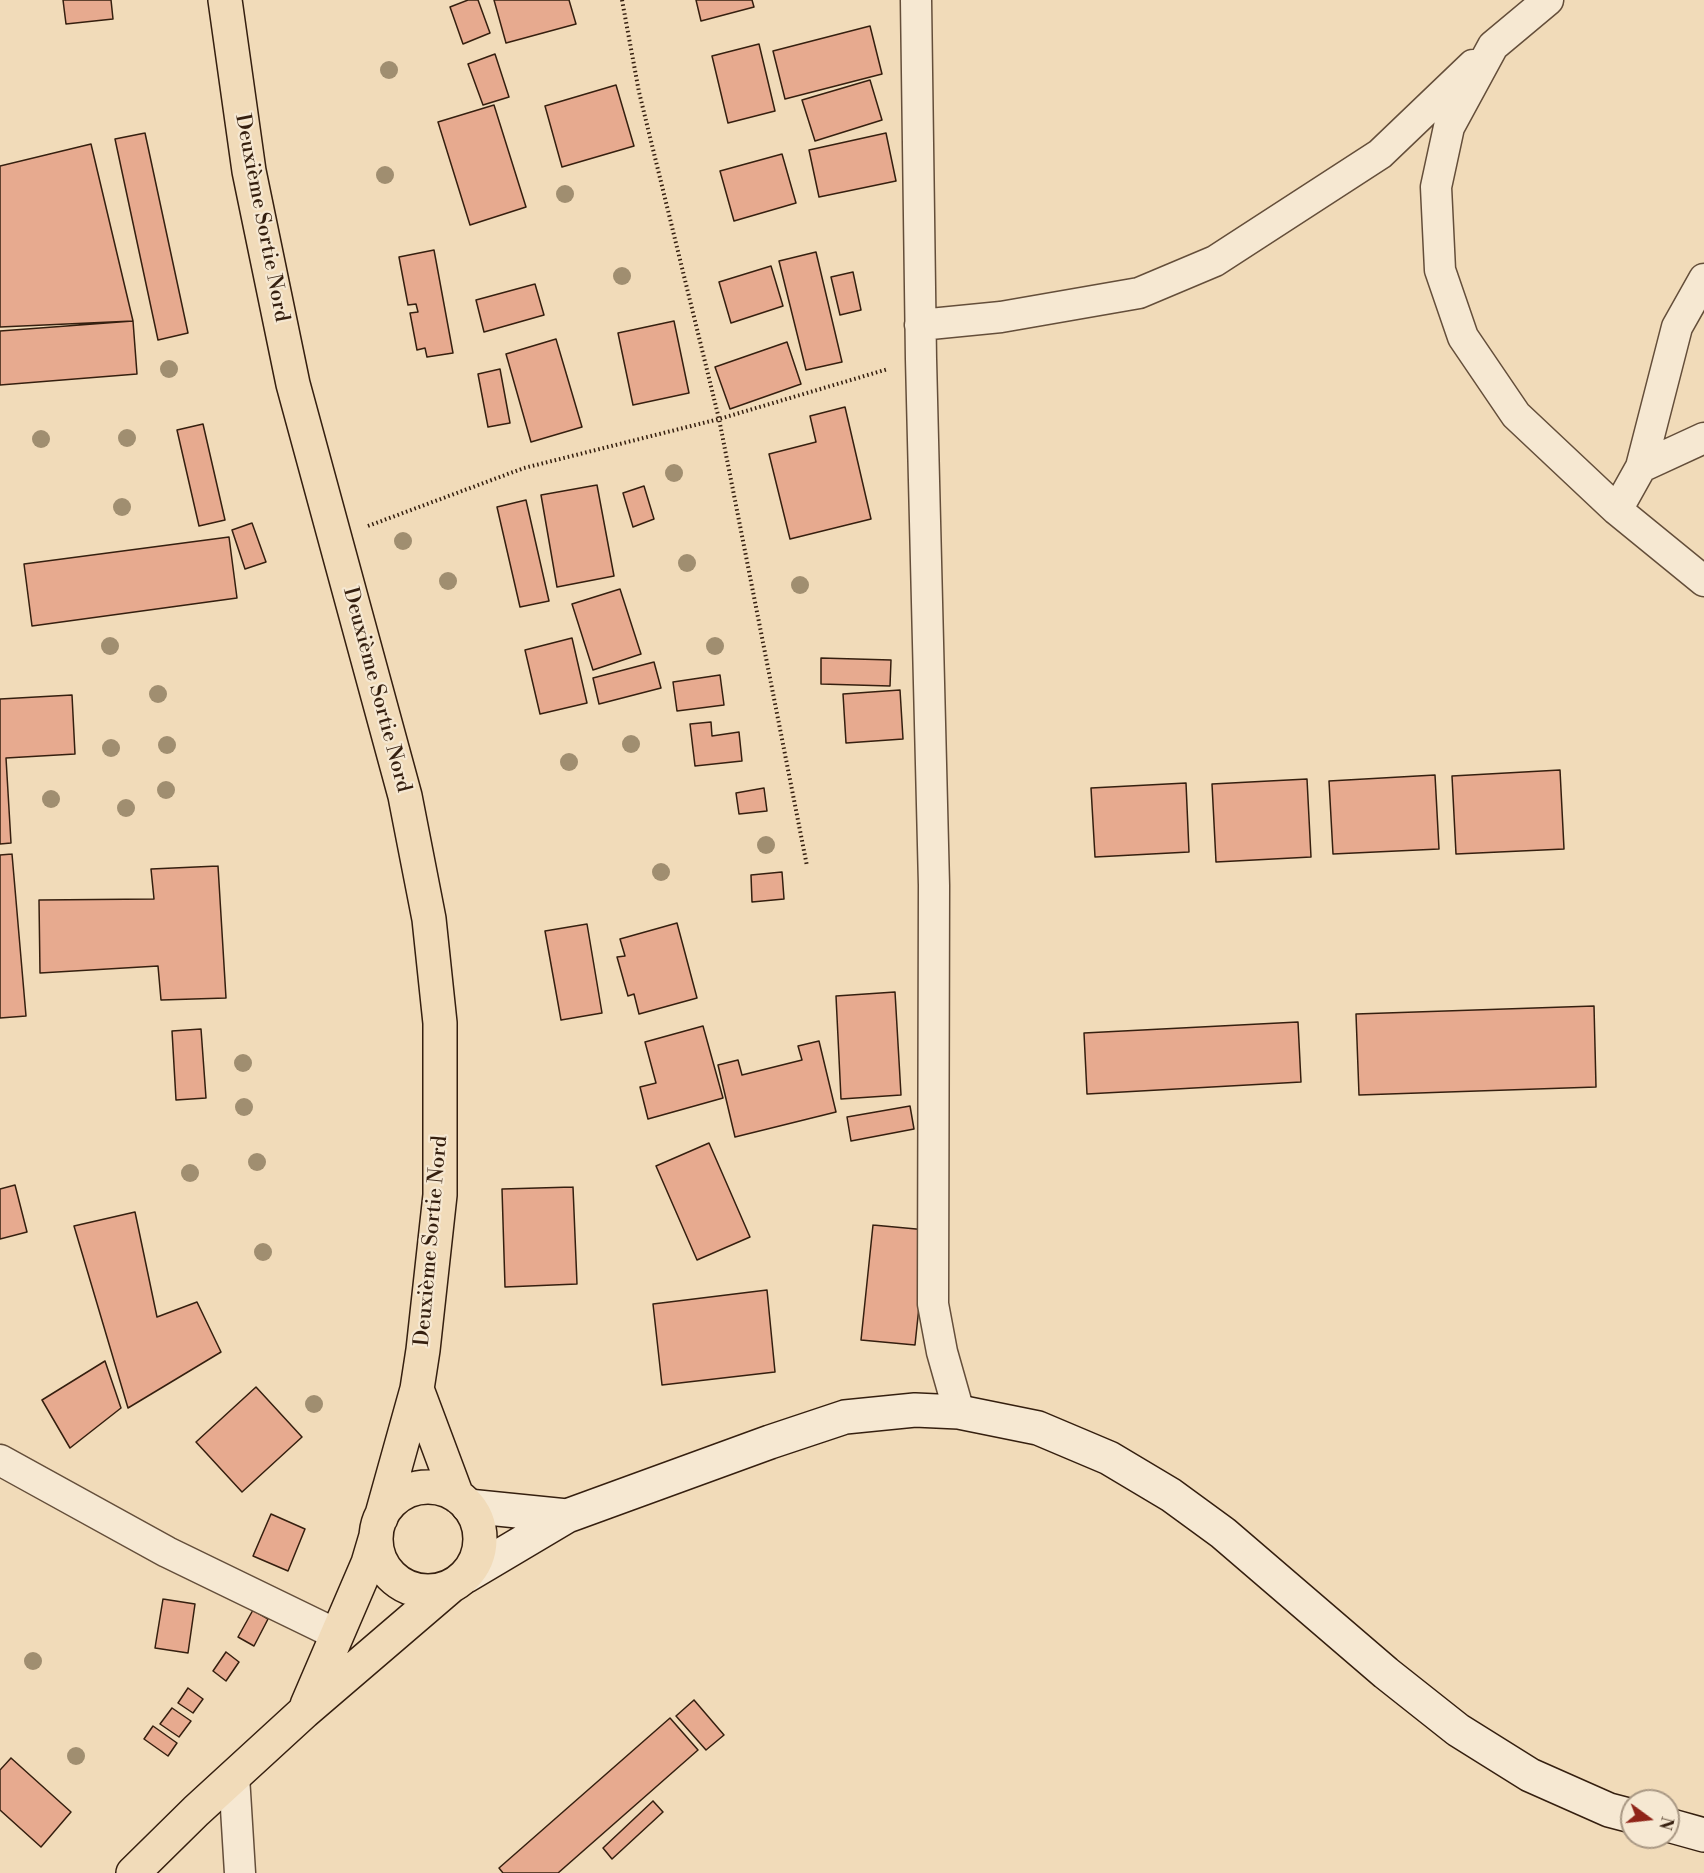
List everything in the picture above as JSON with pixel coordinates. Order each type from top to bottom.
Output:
[{"type":"main road","name":"Deuxième Sortie Nord","points":[[225,0],[249,171],[288,362],[405,796],[429,919],[440,1023],[440,1195],[417,1389],[368,1563],[304,1712]]},
{"type":"main road","name":"Deuxième Sortie Nord","points":[[417,1389],[463,1501]]},
{"type":"main road","points":[[422,1487],[441,1488],[463,1501],[478,1522],[480,1541],[476,1559],[459,1581],[434,1591],[416,1590],[399,1583],[387,1570],[378,1554],[379,1527],[391,1503],[406,1492],[422,1487]]},
{"type":"main road","name":"Deuxième Sortie Nord","points":[[133,1873],[304,1712],[459,1581]]},
{"type":"street","points":[[916,0],[920,325],[934,885],[933,1304],[942,1352],[959,1413]]},
{"type":"street","points":[[920,325],[1001,317],[1139,293],[1215,261],[1380,154],[1492,46],[1548,0]]},
{"type":"street","points":[[1492,46],[1449,127],[1436,187],[1440,270],[1463,337],[1516,416],[1617,510],[1704,581]]},
{"type":"street","points":[[1617,510],[1641,467],[1677,327],[1704,279]]},
{"type":"street","points":[[1641,467],[1704,438]]},
{"type":"street","points":[[459,1581],[567,1516],[845,1417],[915,1410],[959,1413],[1038,1428],[1109,1458],[1154,1484],[1223,1533],[1386,1673],[1458,1730],[1530,1775],[1620,1812]]},
{"type":"street","points":[[0,1460],[167,1552],[338,1635]]},
{"type":"street","points":[[463,1501],[567,1516]]},
{"type":"street","points":[[234,1776],[240,1873]]},
{"type":"street","points":[[1680,1828],[1704,1835]]},
{"type":"path","points":[[622,0],[639,92],[719,419],[807,866]]},
{"type":"path","points":[[336,538],[524,468],[719,419],[921,359]]},
{"type":"building","points":[[63,0],[111,0],[113,19],[66,24]]},
{"type":"building","points":[[468,0],[478,0],[490,33],[463,44],[450,7]]},
{"type":"building","points":[[494,0],[569,0],[576,24],[506,43]]},
{"type":"building","points":[[696,0],[752,0],[754,7],[701,21]]},
{"type":"building","points":[[870,26],[882,74],[785,99],[773,51]]},
{"type":"building","points":[[759,44],[775,111],[728,123],[712,56]]},
{"type":"building","points":[[495,54],[509,97],[483,105],[468,64]]},
{"type":"building","points":[[870,80],[882,120],[815,141],[802,100]]},
{"type":"building","points":[[616,85],[634,146],[562,167],[545,106]]},
{"type":"building","points":[[494,105],[526,207],[470,225],[438,122]]},
{"type":"building","points":[[145,133],[188,333],[158,340],[115,139]]},
{"type":"building","points":[[886,133],[896,181],[819,197],[809,150]]},
{"type":"building","points":[[91,144],[133,321],[0,327],[0,166]]},
{"type":"building","points":[[782,154],[796,203],[734,221],[720,171]]},
{"type":"building","points":[[434,250],[453,353],[427,357],[425,348],[417,350],[410,313],[418,312],[416,304],[408,305],[399,257]]},
{"type":"building","points":[[816,252],[842,362],[806,370],[779,261]]},
{"type":"building","points":[[771,266],[783,306],[731,323],[719,282]]},
{"type":"building","points":[[853,272],[861,310],[840,315],[831,277]]},
{"type":"building","points":[[535,284],[544,315],[484,332],[476,300]]},
{"type":"building","points":[[133,321],[137,374],[0,385],[0,331]]},
{"type":"building","points":[[674,321],[689,393],[633,405],[618,333]]},
{"type":"building","points":[[556,339],[582,427],[531,442],[506,354]]},
{"type":"building","points":[[787,342],[801,384],[730,409],[715,367]]},
{"type":"building","points":[[500,369],[510,423],[488,427],[478,374]]},
{"type":"building","points":[[845,407],[871,519],[790,539],[769,454],[816,442],[810,416]]},
{"type":"building","points":[[203,424],[225,520],[199,526],[177,430]]},
{"type":"building","points":[[597,485],[614,576],[557,587],[541,495]]},
{"type":"building","points":[[644,486],[654,519],[633,527],[623,493]]},
{"type":"building","points":[[526,500],[549,601],[520,607],[497,507]]},
{"type":"building","points":[[252,523],[266,562],[245,569],[232,530]]},
{"type":"building","points":[[229,537],[237,598],[32,626],[24,564]]},
{"type":"building","points":[[620,589],[641,654],[593,670],[572,604]]},
{"type":"building","points":[[572,638],[587,703],[540,714],[525,650]]},
{"type":"building","points":[[821,658],[891,660],[890,686],[821,684]]},
{"type":"building","points":[[654,662],[661,688],[599,704],[593,678]]},
{"type":"building","points":[[720,675],[724,705],[677,711],[673,682]]},
{"type":"building","points":[[900,690],[903,739],[846,743],[843,694]]},
{"type":"building","points":[[72,695],[75,754],[6,758],[11,843],[0,844],[0,699]]},
{"type":"building","points":[[711,722],[712,736],[739,732],[742,761],[695,766],[690,724]]},
{"type":"building","points":[[1560,770],[1564,849],[1456,854],[1452,776]]},
{"type":"building","points":[[1435,775],[1439,849],[1333,854],[1329,781]]},
{"type":"building","points":[[1307,779],[1311,857],[1216,862],[1212,784]]},
{"type":"building","points":[[1186,783],[1189,852],[1095,857],[1091,788]]},
{"type":"building","points":[[764,788],[767,811],[739,814],[736,793]]},
{"type":"building","points":[[12,854],[26,1016],[0,1018],[0,855]]},
{"type":"building","points":[[218,866],[226,998],[161,1000],[158,966],[40,973],[39,900],[154,899],[151,869]]},
{"type":"building","points":[[782,872],[784,899],[752,902],[751,875]]},
{"type":"building","points":[[677,923],[697,998],[639,1014],[634,994],[628,996],[617,957],[625,956],[620,939]]},
{"type":"building","points":[[587,924],[602,1013],[561,1020],[545,931]]},
{"type":"building","points":[[895,992],[901,1095],[841,1099],[836,996]]},
{"type":"building","points":[[1594,1006],[1596,1087],[1359,1095],[1356,1014]]},
{"type":"building","points":[[1298,1022],[1301,1082],[1087,1094],[1084,1033]]},
{"type":"building","points":[[703,1026],[723,1098],[648,1119],[640,1087],[656,1083],[645,1042]]},
{"type":"building","points":[[201,1029],[206,1098],[176,1100],[172,1031]]},
{"type":"building","points":[[819,1041],[836,1112],[735,1137],[718,1065],[738,1060],[742,1075],[802,1060],[798,1046]]},
{"type":"building","points":[[910,1106],[914,1129],[851,1141],[847,1117]]},
{"type":"building","points":[[709,1143],[750,1237],[697,1260],[656,1166]]},
{"type":"building","points":[[15,1185],[27,1232],[0,1239],[0,1189]]},
{"type":"building","points":[[573,1187],[577,1284],[505,1287],[502,1189]]},
{"type":"building","points":[[135,1212],[157,1317],[197,1302],[221,1352],[128,1408],[74,1226]]},
{"type":"building","points":[[873,1225],[927,1230],[915,1345],[861,1340]]},
{"type":"building","points":[[767,1290],[775,1372],[662,1385],[653,1304]]},
{"type":"building","points":[[105,1361],[121,1408],[70,1448],[42,1400]]},
{"type":"building","points":[[256,1387],[302,1437],[242,1492],[196,1442]]},
{"type":"building","points":[[271,1514],[305,1529],[288,1571],[253,1556]]},
{"type":"building","points":[[163,1599],[195,1604],[188,1653],[155,1648]]},
{"type":"building","points":[[253,1610],[268,1619],[254,1646],[238,1637]]},
{"type":"building","points":[[226,1652],[239,1662],[226,1681],[213,1671]]},
{"type":"building","points":[[188,1688],[203,1699],[193,1713],[178,1703]]},
{"type":"building","points":[[694,1700],[724,1735],[706,1750],[676,1716]]},
{"type":"building","points":[[172,1708],[191,1721],[179,1737],[160,1724]]},
{"type":"building","points":[[670,1718],[698,1750],[558,1873],[503,1873],[499,1868]]},
{"type":"building","points":[[153,1726],[177,1743],[168,1756],[144,1739]]},
{"type":"building","points":[[11,1758],[71,1812],[41,1847],[0,1810],[0,1770]]},
{"type":"building","points":[[653,1801],[663,1812],[612,1859],[603,1848]]}]
